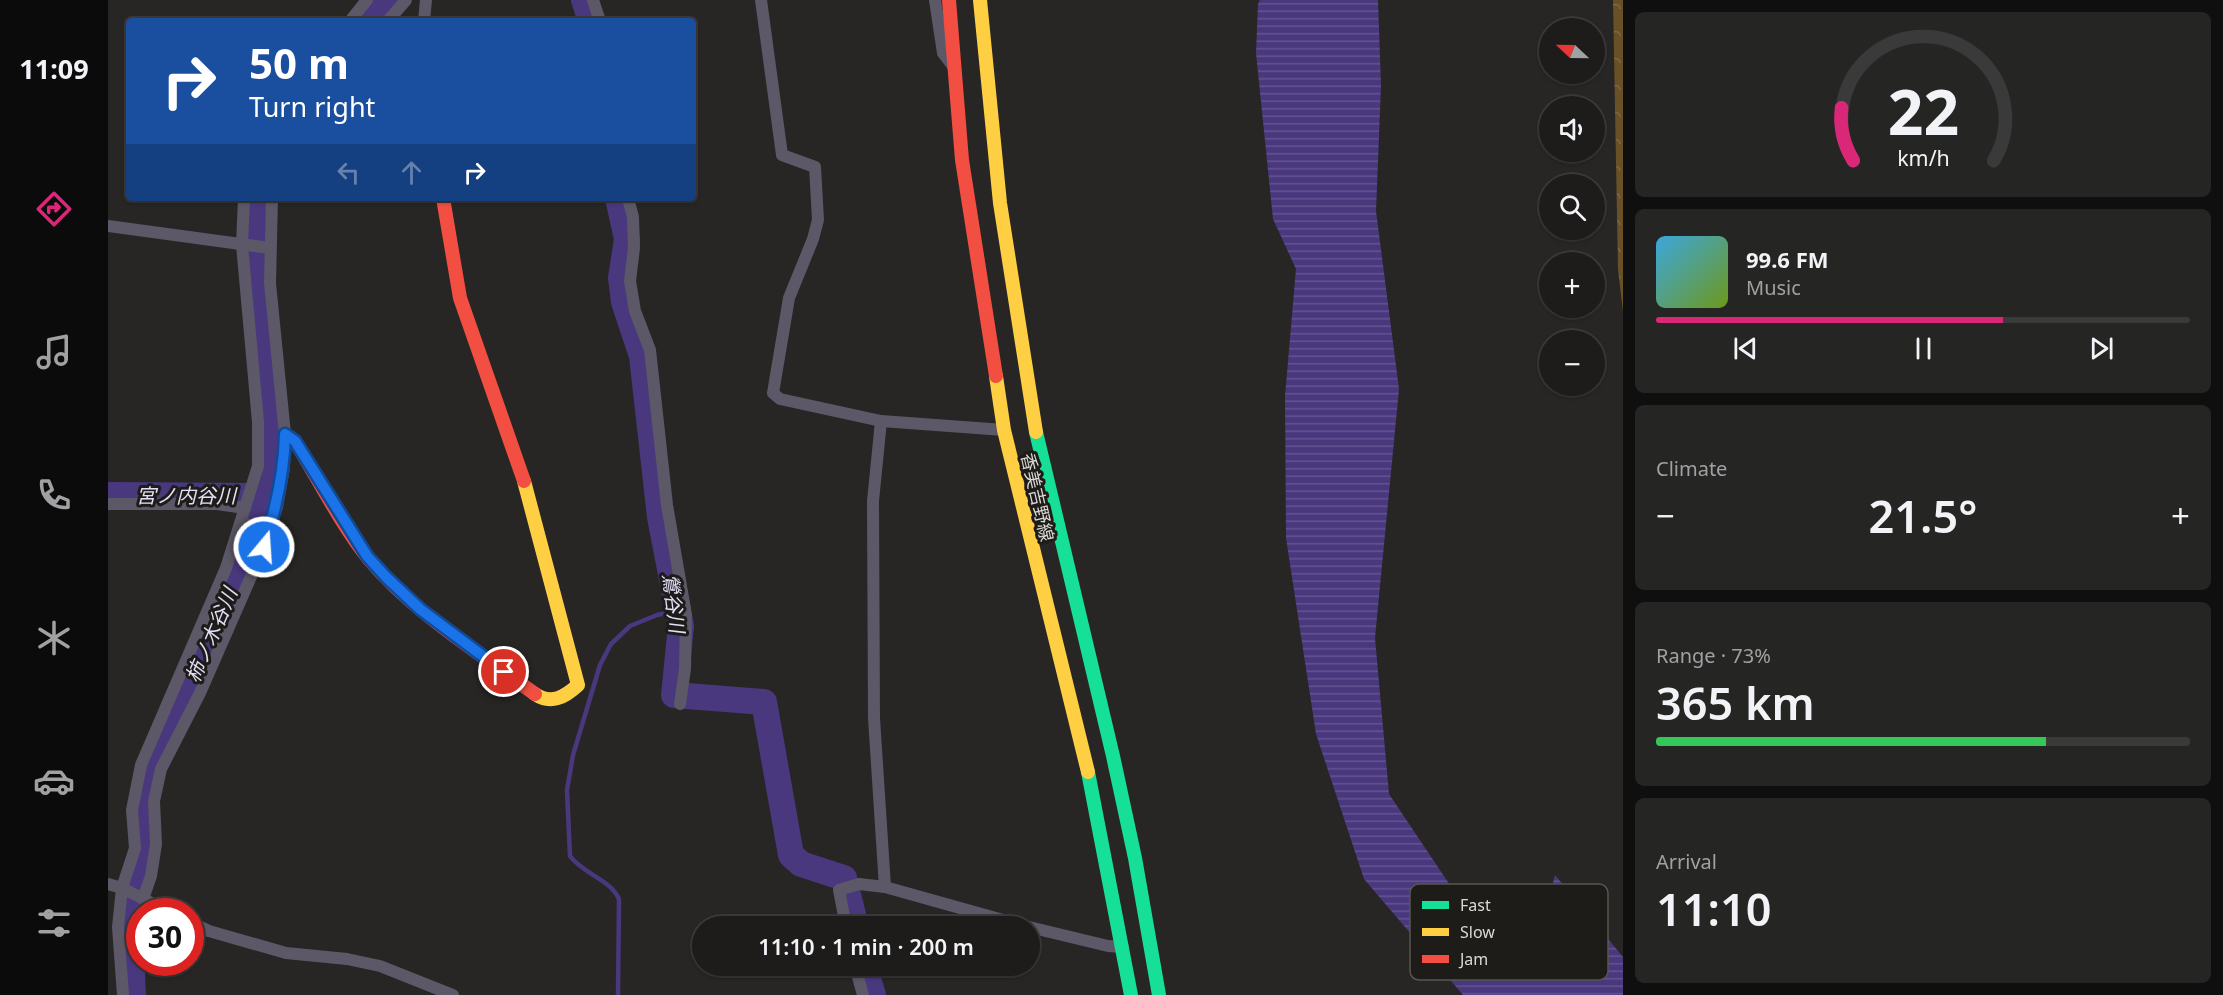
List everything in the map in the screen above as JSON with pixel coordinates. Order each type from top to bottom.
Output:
[{"type":"street","points":[[352,18],[367,0]]},
{"type":"street","points":[[390,18],[405,0]]},
{"type":"street","points":[[424,18],[426,0]]},
{"type":"street","points":[[593,0],[599,18]]},
{"type":"street","points":[[761,0],[782,155],[815,167],[818,220],[813,239],[789,298],[773,393],[780,399],[881,421],[1004,430]]},
{"type":"street","points":[[935,0],[943,54],[953,66]]},
{"type":"street","name":"香美吉野線","points":[[949,0],[965,183],[1004,430],[1089,778],[1131,995]]},
{"type":"street","points":[[980,0],[999,203],[1038,444],[1135,858],[1159,995]]},
{"type":"street","points":[[133,894],[135,848],[132,810],[141,765],[244,523],[247,500],[258,466],[258,422],[244,246],[244,201]]},
{"type":"street","points":[[123,995],[118,927],[133,894],[151,876],[156,844],[154,801],[161,769],[200,693],[265,532],[284,468],[285,434],[268,248],[272,201]]},
{"type":"street","points":[[285,434],[295,441],[367,556],[420,609],[538,697],[550,701],[564,700],[578,685],[523,478],[460,298],[443,201]]},
{"type":"street","points":[[629,201],[633,217],[634,248],[630,281],[635,311],[650,350],[668,505],[686,615],[685,669],[681,698]]},
{"type":"street","points":[[108,226],[268,248]]},
{"type":"street","points":[[881,421],[873,501],[874,718],[885,887]]},
{"type":"street","points":[[108,504],[217,504],[247,500]]},
{"type":"street","points":[[244,523],[265,532]]},
{"type":"street","points":[[108,884],[141,898]]},
{"type":"street","points":[[844,916],[839,890],[859,884],[885,887],[989,916]]},
{"type":"street","points":[[204,929],[286,953],[347,959],[380,966],[446,994]]},
{"type":"street","points":[[1040,930],[1108,946],[1123,947]]},
{"type":"street","points":[[857,976],[862,995]]},
{"type":"green space","points":[[1613,0],[1623,0],[1623,312],[1618,269]]},
{"type":"shaded area","points":[[1260,0],[1378,0],[1381,86],[1376,211],[1399,389],[1375,638],[1389,794],[1449,884],[1410,884],[1410,933],[1364,879],[1316,734],[1286,538],[1285,396],[1296,269],[1273,219],[1256,53]]},
{"type":"shaded area","points":[[1555,875],[1562,884],[1553,884]]},
{"type":"shaded area","points":[[1608,939],[1623,957],[1623,995],[1463,995],[1450,980],[1608,980]]},
{"type":"waterway","name":"柿ノ木谷川","points":[[371,18],[387,0]]},
{"type":"waterway","name":"鶯谷川","points":[[584,0],[590,18]]},
{"type":"waterway","name":"柿ノ木谷川","points":[[133,995],[131,905],[146,846],[142,800],[149,767],[201,662],[249,545],[274,452],[271,377],[259,274],[261,201]]},
{"type":"waterway","name":"鶯谷川","points":[[619,201],[627,239],[621,278],[624,302],[642,356],[660,517],[681,626],[674,695],[764,702],[791,855],[801,864],[844,878],[853,916]]},
{"type":"waterway","name":"宮ノ内谷川","points":[[108,495],[264,496]]},
{"type":"waterway","points":[[618,995],[619,899],[609,886],[570,856],[567,790],[573,755],[600,665],[611,644],[630,626],[657,615],[678,611]]},
{"type":"waterway","name":"鶯谷川","points":[[867,976],[873,995]]},
{"type":"traffic: fast","points":[[1036,432],[1113,756],[1135,858],[1159,995]]},
{"type":"traffic: fast","points":[[1088,772],[1131,995]]},
{"type":"traffic: slow","points":[[980,0],[1000,203],[1036,432]]},
{"type":"traffic: slow","points":[[996,376],[1004,430],[1088,772]]},
{"type":"traffic: slow","points":[[524,481],[578,685],[558,698],[547,699],[535,694]]},
{"type":"traffic: jam","points":[[949,0],[962,160],[996,376]]},
{"type":"traffic: jam","points":[[444,201],[460,298],[524,481]]},
{"type":"traffic: jam","points":[[285,434],[295,441],[349,531],[386,578],[405,597],[447,631],[535,694]]},
{"type":"route","points":[[264,547],[277,507],[284,468],[285,434],[295,441],[367,556],[386,577],[420,609],[504,672]]}]
